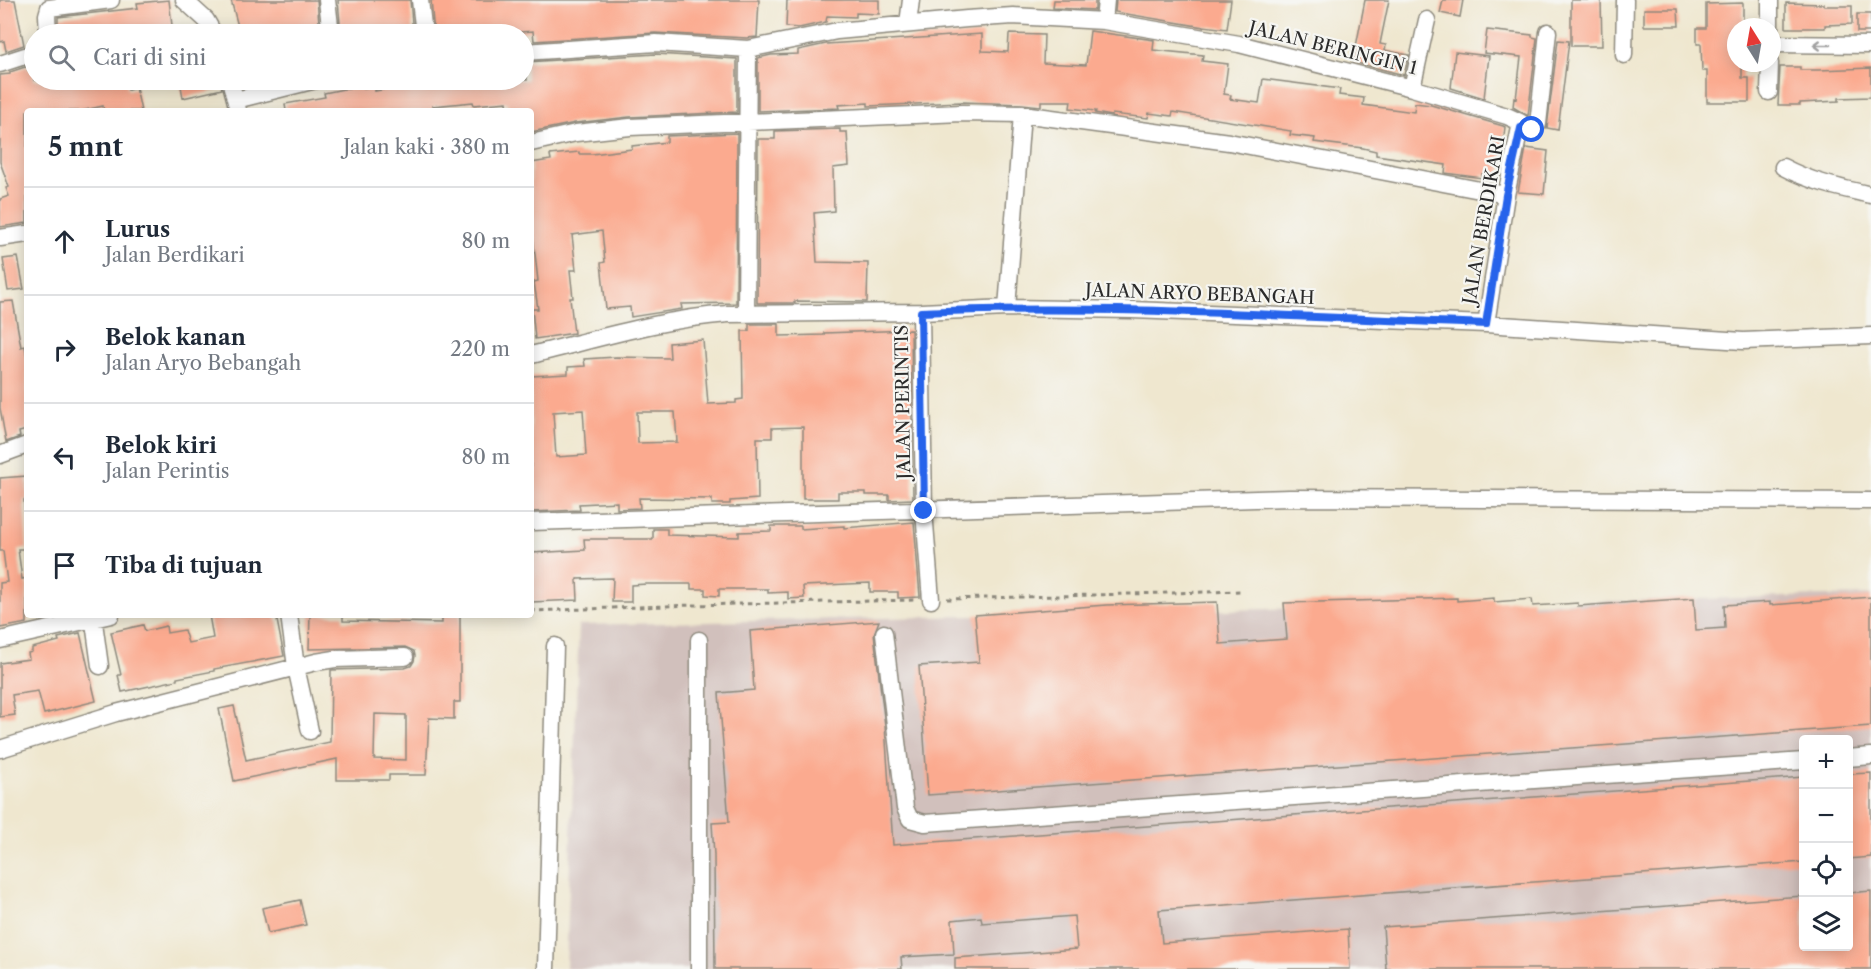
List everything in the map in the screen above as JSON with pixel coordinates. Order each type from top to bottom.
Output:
[{"type":"street","points":[[48,24],[49,8],[111,0]]},
{"type":"street","points":[[184,0],[208,24]]},
{"type":"street","points":[[327,0],[330,24]]},
{"type":"street","points":[[420,0],[423,24]]},
{"type":"street","points":[[908,24],[911,0]]},
{"type":"street","points":[[1104,21],[1106,0]]},
{"type":"street","points":[[1624,55],[1625,0]]},
{"type":"street","points":[[1770,0],[1770,18]]},
{"type":"street","name":"JALAN BERINGIN 1","points":[[534,51],[656,43],[747,49],[837,31],[968,18],[1013,16],[1104,21],[1239,44],[1412,88],[1507,116],[1520,125]]},
{"type":"street","points":[[1412,88],[1427,20]]},
{"type":"street","points":[[1520,125],[1532,130],[1538,124],[1548,32]]},
{"type":"street","points":[[1781,44],[1871,45]]},
{"type":"street","points":[[746,314],[747,49]]},
{"type":"street","points":[[0,64],[24,56]]},
{"type":"street","points":[[1769,92],[1770,72]]},
{"type":"street","points":[[233,90],[237,106],[286,90]]},
{"type":"street","points":[[534,142],[602,129],[962,113],[1022,114],[1229,142],[1506,195]]},
{"type":"street","points":[[1008,308],[1022,114]]},
{"type":"street","name":"JALAN BERDIKARI","points":[[1486,324],[1506,195],[1520,125]]},
{"type":"street","points":[[1783,167],[1803,178],[1828,186],[1871,195]]},
{"type":"street","points":[[0,238],[24,234]]},
{"type":"street","name":"JALAN ARYO BEBANGAH","points":[[534,354],[698,316],[1008,308],[1132,310],[1486,324],[1743,341],[1871,336]]},
{"type":"street","name":"JALAN PERINTIS","points":[[921,312],[924,511],[931,600]]},
{"type":"street","points":[[0,455],[24,446]]},
{"type":"street","points":[[534,522],[1290,498],[1871,501]]},
{"type":"street","points":[[0,640],[89,618]]},
{"type":"street","points":[[93,618],[100,666]]},
{"type":"street","points":[[289,618],[296,667],[310,731]]},
{"type":"street","points":[[884,633],[904,808],[910,819],[925,823],[1799,761]]},
{"type":"street","points":[[699,640],[699,969]]},
{"type":"street","points":[[546,969],[555,646]]},
{"type":"street","points":[[0,749],[116,713],[296,667],[335,659],[405,657]]},
{"type":"street","points":[[1853,758],[1871,756]]},
{"type":"path","points":[[534,611],[1241,591]]},
{"type":"shaded area","points":[[1871,595],[1871,969],[566,969],[579,625]]},
{"type":"building","points":[[0,0],[15,0],[24,45],[6,51],[4,41],[0,42]]},
{"type":"building","points":[[169,0],[172,24],[58,24],[58,17],[138,8],[137,3]]},
{"type":"building","points":[[231,0],[317,0],[319,24],[237,24]]},
{"type":"building","points":[[338,0],[410,0],[412,24],[340,24]]},
{"type":"building","points":[[431,0],[759,0],[757,37],[747,38],[655,33],[534,41],[534,24],[433,24]]},
{"type":"building","points":[[787,0],[879,0],[879,14],[856,13],[856,17],[827,16],[826,22],[799,28],[786,27]]},
{"type":"building","points":[[1054,0],[1095,0],[1095,10],[1053,8]]},
{"type":"building","points":[[1116,0],[1231,0],[1227,29],[1115,12]]},
{"type":"building","points":[[1365,0],[1389,0],[1380,44],[1386,45],[1385,50],[1409,55],[1404,75],[1353,62]]},
{"type":"building","points":[[1443,0],[1463,0],[1460,17],[1440,13]]},
{"type":"building","points":[[1571,0],[1601,0],[1602,46],[1571,46]]},
{"type":"building","points":[[1743,3],[1743,18],[1727,18],[1727,72],[1742,72],[1742,78],[1749,78],[1749,102],[1707,102],[1707,71],[1702,71],[1701,44],[1697,44],[1697,28],[1706,28],[1706,4]]},
{"type":"building","points":[[1786,3],[1852,6],[1852,24],[1825,25],[1825,28],[1786,28]]},
{"type":"building","points":[[1644,9],[1678,9],[1679,26],[1644,26]]},
{"type":"building","points":[[1857,14],[1871,14],[1871,32],[1857,32]]},
{"type":"building","points":[[1487,30],[1532,35],[1537,38],[1528,116],[1513,107],[1521,57],[1484,53]]},
{"type":"building","points":[[1090,31],[1154,40],[1153,50],[1203,55],[1202,61],[1228,64],[1224,94],[1231,95],[1230,99],[1259,103],[1263,79],[1340,89],[1339,95],[1364,98],[1363,105],[1414,112],[1415,103],[1431,105],[1503,126],[1505,127],[1503,146],[1506,146],[1499,177],[1482,174],[1482,178],[1445,173],[1446,165],[1376,155],[1376,151],[1363,148],[1314,142],[1315,138],[1290,135],[1291,131],[1173,112],[1172,116],[1149,113],[1148,118],[1112,114],[1112,116],[1095,113],[1096,111],[1070,108],[1071,101],[1041,101],[1041,106],[962,102],[868,106],[868,103],[838,105],[839,108],[758,111],[758,58],[798,54],[798,50],[826,44],[982,34],[982,51],[1008,52],[1009,34],[1044,35],[1043,63],[1086,65]]},
{"type":"building","points":[[1558,40],[1569,41],[1558,130],[1547,128]]},
{"type":"building","points":[[1455,52],[1489,56],[1484,98],[1451,88]]},
{"type":"building","points":[[656,54],[737,59],[737,112],[629,117],[575,123],[534,131],[534,108],[508,108],[507,102],[474,105],[473,102],[433,106],[433,108],[286,108],[285,104],[325,97],[324,93],[339,90],[534,90],[534,62]]},
{"type":"building","points":[[24,67],[24,90],[136,90],[140,108],[103,108],[103,106],[24,108],[24,223],[0,227],[0,199],[9,196],[6,188],[9,187],[0,162],[0,75],[10,74],[10,72]]},
{"type":"building","points":[[1781,67],[1800,67],[1800,70],[1871,68],[1871,97],[1839,98],[1839,101],[1800,103],[1800,105],[1778,105]]},
{"type":"building","points":[[182,90],[218,90],[183,98]]},
{"type":"building","points":[[840,129],[840,132],[847,132],[849,166],[833,168],[834,211],[814,213],[817,262],[868,263],[867,302],[757,303],[758,139],[775,139],[775,131]]},
{"type":"building","points":[[737,133],[736,303],[681,304],[682,309],[631,317],[630,307],[606,309],[601,263],[605,262],[602,231],[572,235],[576,270],[570,270],[573,298],[570,298],[574,333],[535,339],[534,309],[538,309],[534,282],[538,281],[534,245],[534,163],[551,160],[550,155],[579,152],[579,154],[592,154],[632,149],[632,146],[667,142],[667,136]]},
{"type":"building","points":[[1526,148],[1548,151],[1544,194],[1518,192]]},
{"type":"building","points":[[18,257],[24,289],[8,291],[3,259]]},
{"type":"building","points":[[13,301],[21,347],[24,346],[24,431],[19,432],[20,437],[6,442],[0,408],[0,302]]},
{"type":"building","points":[[749,324],[779,324],[779,336],[911,330],[913,499],[889,500],[889,495],[838,492],[838,499],[803,499],[803,427],[772,428],[772,438],[757,438],[758,499],[730,501],[730,504],[712,504],[712,499],[639,498],[640,508],[617,509],[617,502],[579,504],[580,510],[534,512],[534,376],[568,374],[568,367],[585,366],[584,359],[670,358],[669,343],[703,340],[708,404],[736,403],[736,400],[743,399],[742,331],[749,331]],"holes":[[[583,410],[586,455],[556,457],[553,412]],[[637,412],[675,412],[677,442],[638,443]]]},
{"type":"building","points":[[24,476],[24,549],[18,549],[22,579],[24,579],[24,618],[27,618],[27,623],[0,628],[0,583],[7,582],[3,551],[0,551],[0,478]]},
{"type":"building","points":[[914,522],[920,597],[898,598],[898,592],[870,592],[870,583],[803,586],[804,598],[788,599],[788,592],[768,593],[768,589],[719,589],[719,596],[705,595],[705,589],[691,589],[691,584],[647,584],[631,585],[631,602],[612,602],[613,578],[577,579],[578,600],[534,602],[534,553],[585,550],[584,539],[653,539],[653,529],[667,529],[667,535],[739,537],[739,532],[771,531],[771,526],[801,526],[801,529],[844,526],[844,528]]},
{"type":"building","points":[[1871,597],[1871,726],[928,795],[919,666],[979,662],[975,615],[1106,605],[1217,602],[1220,644],[1287,639],[1284,603],[1457,598],[1457,601],[1494,598],[1494,602],[1532,599],[1533,606],[1578,603],[1578,606],[1694,598],[1696,630],[1725,628],[1724,605],[1770,602],[1770,605]]},
{"type":"building","points":[[210,618],[277,618],[284,656],[214,669],[214,671],[122,692],[118,675],[121,675],[111,632],[143,625],[145,631],[166,626],[167,633],[184,630],[188,643],[213,638]]},
{"type":"building","points":[[310,618],[442,623],[442,618],[460,618],[460,702],[454,702],[454,719],[429,718],[426,775],[389,775],[389,780],[337,780],[337,759],[234,781],[219,709],[234,706],[246,760],[330,742],[331,670],[405,668],[411,666],[415,656],[414,651],[405,647],[309,649]],"holes":[[[375,714],[406,715],[406,760],[374,759]]]},
{"type":"building","points":[[879,621],[874,634],[885,726],[893,845],[1799,777],[1799,862],[1159,910],[1162,943],[1348,929],[1350,969],[955,969],[955,958],[1077,949],[1074,916],[982,923],[981,917],[952,920],[954,954],[901,957],[902,969],[715,969],[712,823],[729,822],[719,693],[754,690],[750,631]]},
{"type":"building","points":[[80,633],[96,701],[44,714],[38,691],[12,695],[15,715],[0,717],[0,663],[29,659],[28,653],[32,652],[32,648]]},
{"type":"building","points":[[1871,773],[1871,857],[1853,859],[1853,774]]},
{"type":"building","points":[[1871,891],[1871,969],[1386,969],[1383,927],[1799,896],[1799,951],[1853,951],[1853,893]]},
{"type":"building","points":[[300,900],[306,925],[268,933],[262,908]]},
{"type":"route","points":[[924,511],[921,312],[1008,308],[1132,310],[1486,324],[1506,195],[1521,128],[1532,130]]}]
